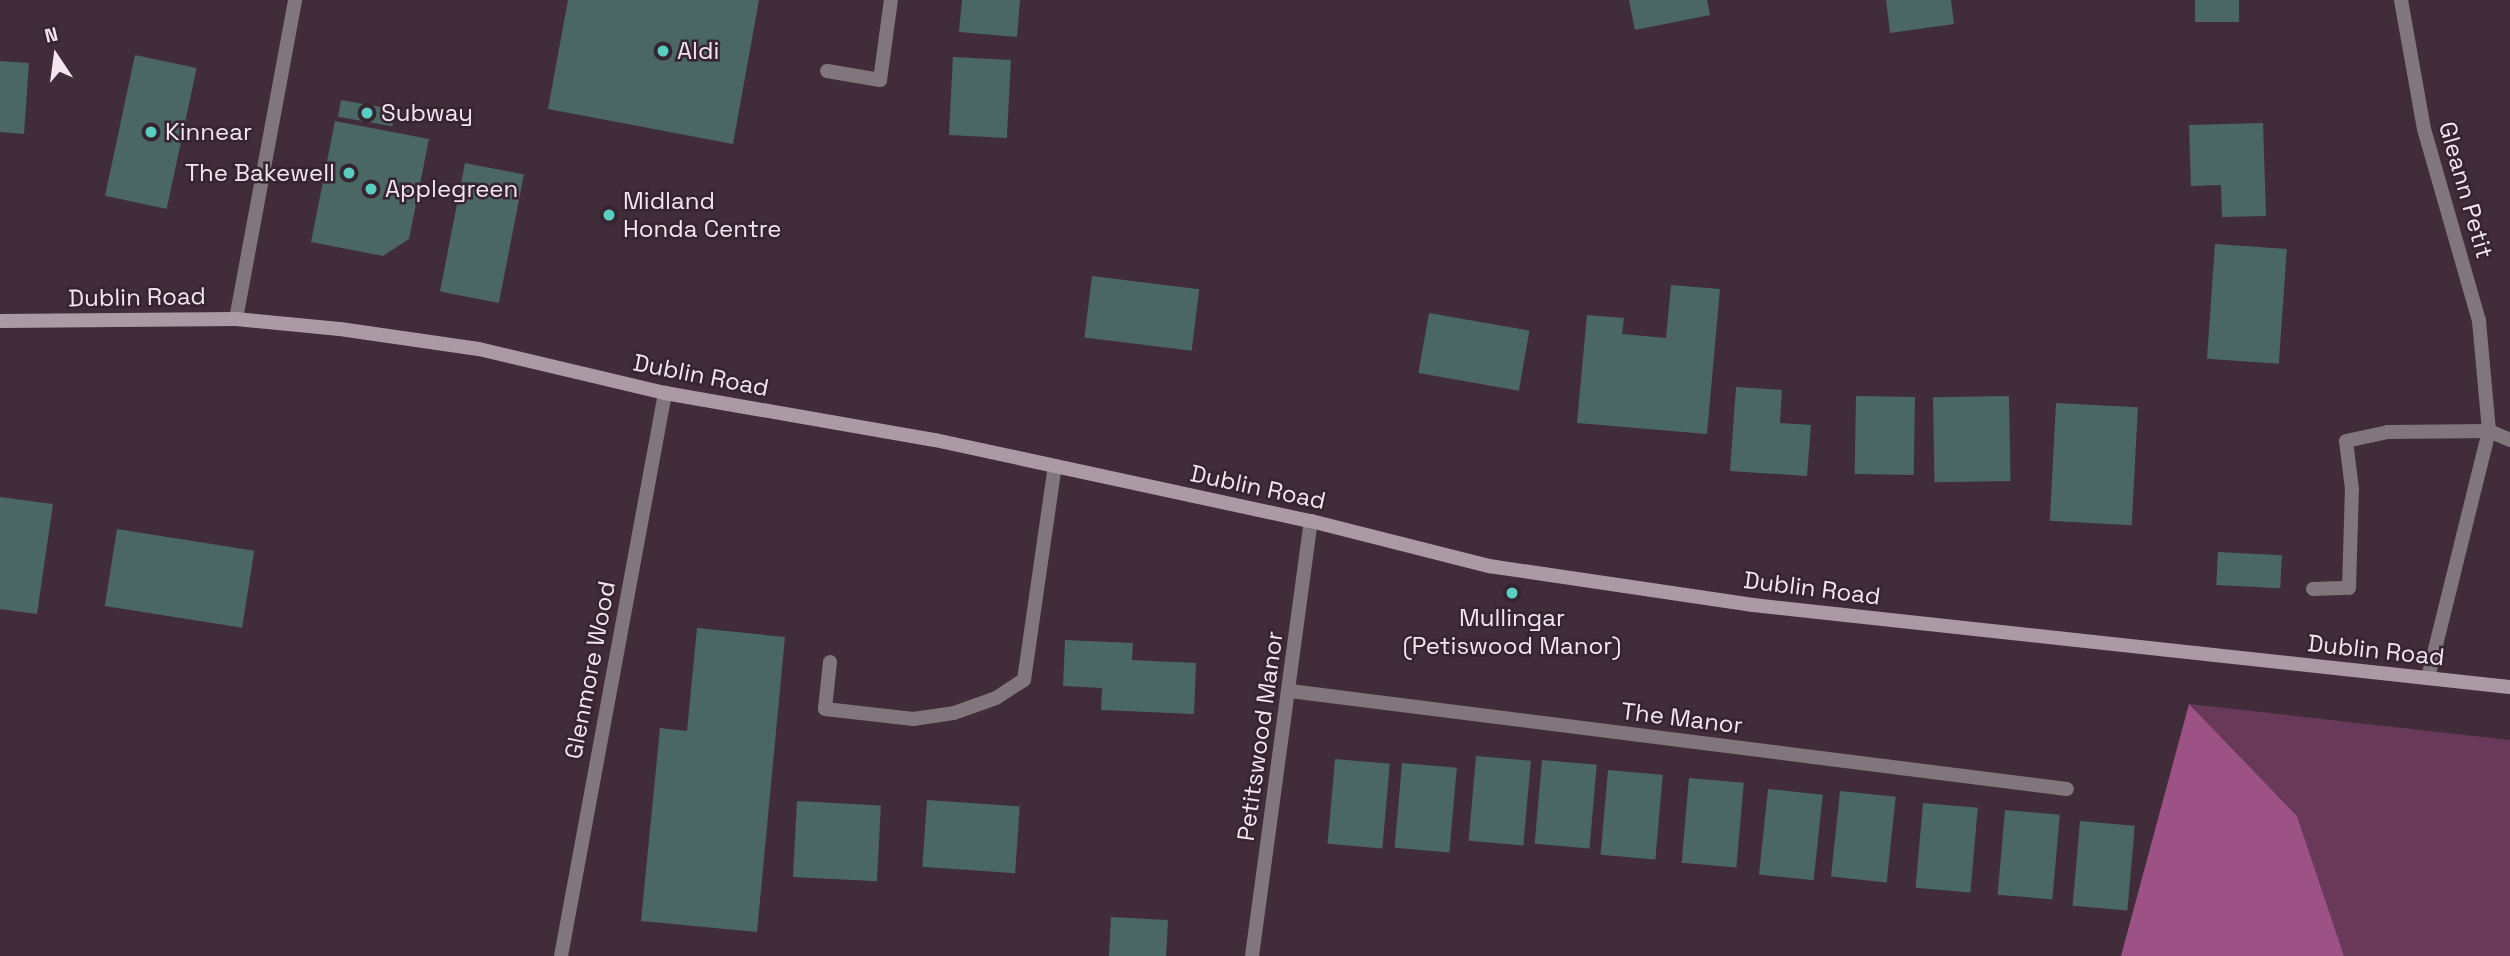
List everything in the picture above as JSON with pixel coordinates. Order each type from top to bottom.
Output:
[{"type":"main road","name":"Dublin Road","points":[[0,321],[236,319],[479,349],[665,393],[1055,466],[1311,522],[1489,566],[1754,605],[2510,687]]},
{"type":"street","points":[[236,319],[295,0]]},
{"type":"street","points":[[827,71],[880,80],[891,0]]},
{"type":"street","name":"Gleann Petit","points":[[2401,0],[2424,129],[2479,321],[2489,431],[2428,678]]},
{"type":"street","name":"Glenmore Wood","points":[[561,956],[665,393]]},
{"type":"street","points":[[2313,589],[2349,588],[2352,489],[2346,441],[2388,432],[2489,431],[2510,440]]},
{"type":"street","points":[[830,663],[825,709],[913,719],[954,713],[996,698],[1024,680],[1055,466]]},
{"type":"street","name":"Petitswood Manor","points":[[1252,956],[1311,522]]},
{"type":"street","name":"The Manor","points":[[1290,691],[2067,789]]},
{"type":"shaded area","points":[[2189,704],[2510,740],[2510,956],[2344,956],[2297,816]]},
{"type":"shaded area","points":[[2189,704],[2297,816],[2344,956],[2121,956]]},
{"type":"building","name":"Aldi","points":[[568,0],[759,0],[733,144],[548,109]]},
{"type":"building","points":[[962,0],[1020,0],[1017,37],[959,32]]},
{"type":"building","points":[[1629,0],[1707,0],[1710,15],[1635,30]]},
{"type":"building","points":[[1886,0],[1951,0],[1954,24],[1890,33]]},
{"type":"building","points":[[2195,0],[2239,0],[2239,22],[2195,22]]},
{"type":"building","name":"Kinnear","points":[[135,55],[197,68],[167,209],[105,196]]},
{"type":"building","points":[[953,57],[1011,60],[1007,138],[949,135]]},
{"type":"building","points":[[0,61],[29,63],[24,134],[0,132]]},
{"type":"building","name":"Subway","points":[[341,100],[395,110],[392,126],[338,117]]},
{"type":"building","name":"Applegreen","points":[[335,121],[429,139],[409,239],[383,256],[311,242]]},
{"type":"building","points":[[2263,123],[2266,216],[2222,217],[2221,185],[2191,186],[2189,125]]},
{"type":"building","points":[[465,163],[524,174],[499,303],[440,292]]},
{"type":"building","points":[[2215,244],[2287,249],[2279,364],[2207,359]]},
{"type":"building","points":[[1092,276],[1199,289],[1192,351],[1084,338]]},
{"type":"building","points":[[1671,285],[1720,289],[1707,434],[1577,423],[1587,315],[1624,318],[1622,334],[1666,338]]},
{"type":"building","points":[[1429,313],[1529,331],[1519,391],[1418,373]]},
{"type":"building","points":[[1736,387],[1782,390],[1780,423],[1811,425],[1807,476],[1730,471]]},
{"type":"building","points":[[1856,396],[1915,397],[1914,475],[1855,474]]},
{"type":"building","points":[[2009,396],[2010,481],[1934,482],[1933,397]]},
{"type":"building","points":[[2056,403],[2138,407],[2132,525],[2050,521]]},
{"type":"building","points":[[0,497],[53,504],[37,614],[0,609]]},
{"type":"building","points":[[117,529],[254,551],[242,628],[105,606]]},
{"type":"building","points":[[2218,552],[2282,555],[2280,588],[2216,585]]},
{"type":"building","points":[[697,628],[785,637],[757,932],[641,921],[660,728],[687,731]]},
{"type":"building","points":[[1065,640],[1133,643],[1132,660],[1196,663],[1194,714],[1101,710],[1102,688],[1063,686]]},
{"type":"building","points":[[1476,756],[1531,761],[1523,845],[1469,841]]},
{"type":"building","points":[[1335,759],[1390,764],[1382,848],[1328,844]]},
{"type":"building","points":[[1542,760],[1597,765],[1589,848],[1535,844]]},
{"type":"building","points":[[1402,763],[1457,768],[1449,852],[1395,848]]},
{"type":"building","points":[[1608,770],[1663,775],[1655,859],[1601,855]]},
{"type":"building","points":[[1689,778],[1744,783],[1736,867],[1682,863]]},
{"type":"building","points":[[1768,789],[1823,795],[1814,880],[1759,875]]},
{"type":"building","points":[[1840,791],[1896,797],[1887,882],[1831,877]]},
{"type":"building","points":[[927,800],[1020,806],[1015,873],[922,867]]},
{"type":"building","points":[[797,801],[881,805],[877,881],[793,877]]},
{"type":"building","points":[[1923,803],[1978,808],[1970,892],[1916,888]]},
{"type":"building","points":[[2005,810],[2060,815],[2052,899],[1998,895]]},
{"type":"building","points":[[2080,821],[2135,826],[2127,910],[2073,906]]},
{"type":"building","points":[[1111,917],[1168,920],[1166,956],[1109,956]]},
{"type":"place","name":"Aldi","points":[[663,51]]},
{"type":"place","name":"Subway","points":[[367,113]]},
{"type":"place","name":"Kinnear","points":[[151,132]]},
{"type":"place","name":"The Bakewell","points":[[349,173]]},
{"type":"place","name":"Applegreen","points":[[371,189]]},
{"type":"place","name":"Midland Honda Centre","points":[[609,215]]},
{"type":"place","name":"Mullingar (Petiswood Manor)","points":[[1512,593]]}]
